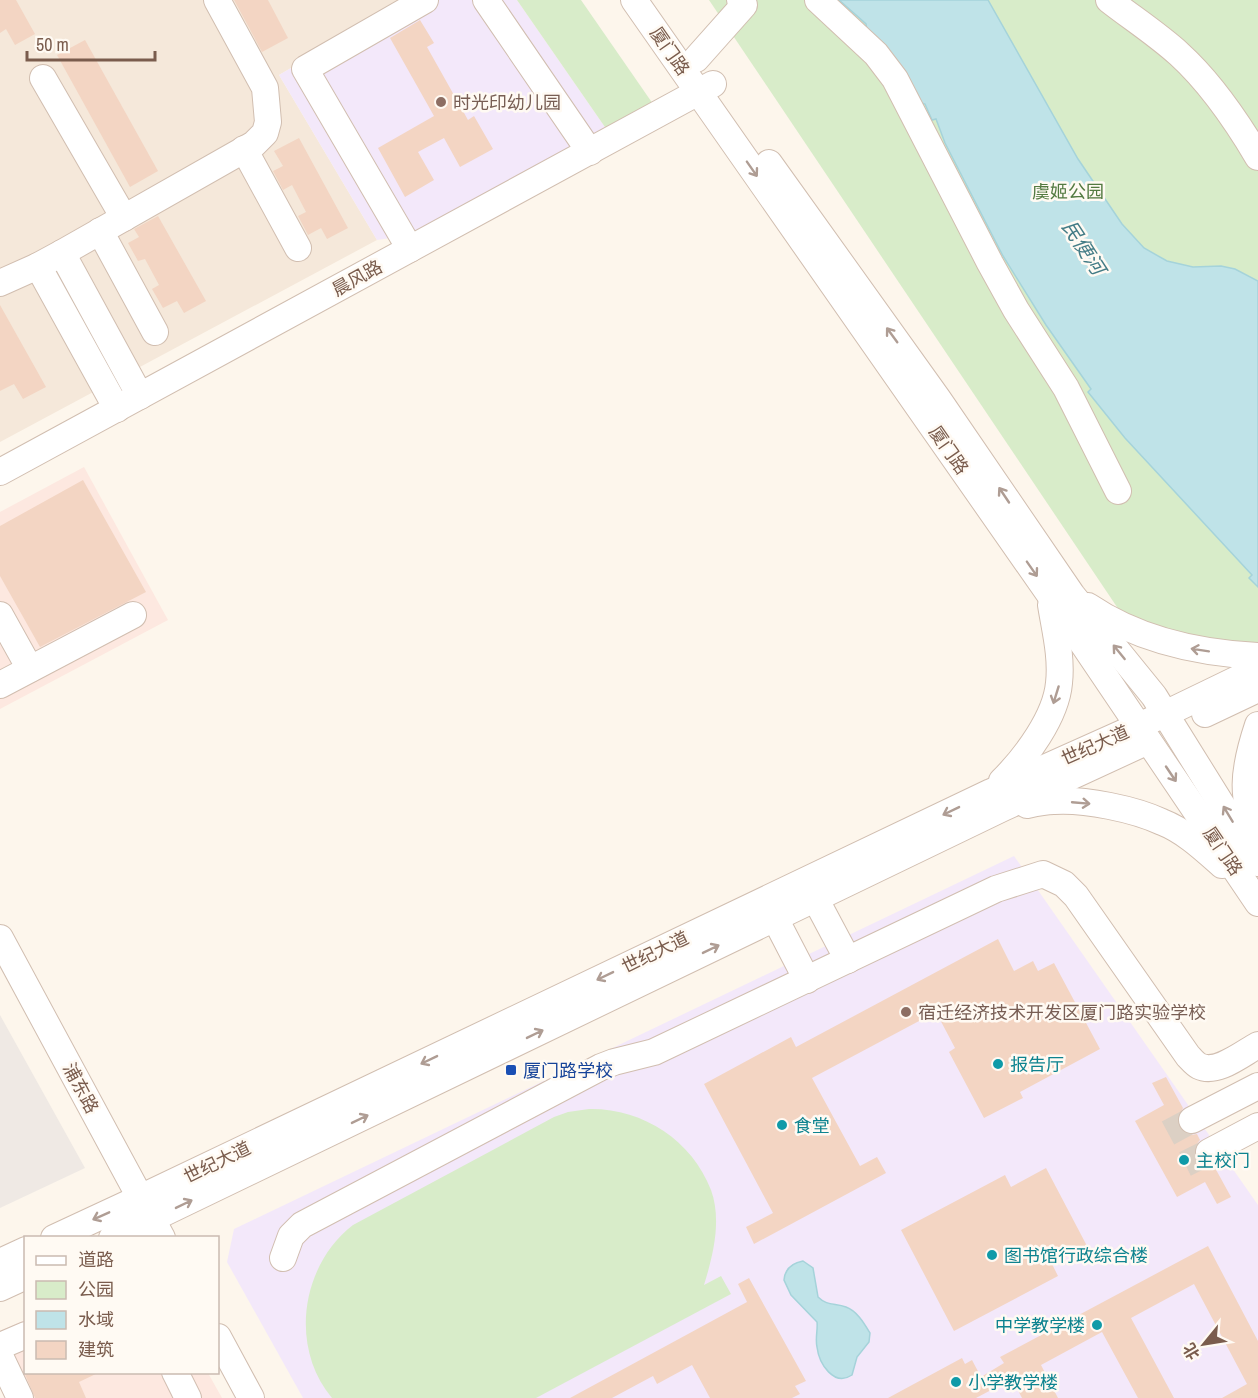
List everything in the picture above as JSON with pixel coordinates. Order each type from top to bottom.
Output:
[{"type":"street","points":[[0,283],[62,253],[255,144],[265,133],[268,122],[265,88],[217,0]]},
{"type":"street","points":[[410,249],[305,69],[424,0]]},
{"type":"street","points":[[486,0],[590,152]]},
{"type":"street","name":"厦门路","points":[[634,0],[706,89],[1061,595],[1143,733],[1253,895]]},
{"type":"street","name":"厦门路","points":[[655,0],[696,59],[706,89]]},
{"type":"street","points":[[696,59],[744,5],[740,0]]},
{"type":"street","points":[[818,0],[876,54],[895,79],[990,263],[1016,310],[1066,388],[1118,491]]},
{"type":"street","points":[[1108,0],[1179,54],[1207,82],[1238,123],[1258,157]]},
{"type":"street","points":[[44,78],[124,218]]},
{"type":"street","name":"晨风路","points":[[0,472],[706,89]]},
{"type":"street","points":[[244,149],[298,248]]},
{"type":"street","points":[[100,231],[155,332]]},
{"type":"street","points":[[62,253],[140,396]]},
{"type":"street","points":[[38,266],[117,409]]},
{"type":"street","points":[[997,800],[1035,744],[1055,699],[1059,684],[1061,595],[1107,618],[1156,638],[1220,654],[1258,656]]},
{"type":"street","name":"厦门路","points":[[1061,595],[1154,696],[1258,863]]},
{"type":"street","points":[[0,615],[30,669]]},
{"type":"street","points":[[0,686],[133,615]]},
{"type":"street","name":"世纪大道","points":[[1170,721],[1258,669]]},
{"type":"street","name":"世纪大道","points":[[116,1236],[811,889],[1143,733],[1258,689]]},
{"type":"street","points":[[1258,725],[1250,749],[1245,797],[1258,843]]},
{"type":"street","points":[[997,800],[1055,800],[1103,805],[1163,822],[1199,844],[1253,895]]},
{"type":"street","points":[[283,1258],[291,1236],[302,1225],[325,1211],[602,1067],[654,1052],[996,889],[1043,874],[1064,884],[1076,896],[1188,1056],[1198,1066],[1210,1068],[1221,1065],[1258,1044]]},
{"type":"street","points":[[811,889],[848,960]]},
{"type":"street","points":[[770,909],[807,980]]},
{"type":"street","name":"浦东路","points":[[0,938],[152,1218]]},
{"type":"street","points":[[1192,1120],[1258,1086]]},
{"type":"street","points":[[1209,1152],[1258,1126]]},
{"type":"street","name":"世纪大道","points":[[64,1236],[152,1218]]},
{"type":"street","points":[[0,1262],[24,1251]]},
{"type":"street","points":[[0,1288],[24,1277]]},
{"type":"street","points":[[0,1346],[24,1336]]},
{"type":"street","points":[[219,1339],[251,1398]]},
{"type":"street","points":[[0,1356],[20,1398]]},
{"type":"street","points":[[177,1374],[188,1398]]},
{"type":"shaded area","points":[[0,0],[407,0],[279,75],[377,240],[0,442]]},
{"type":"shaded area","name":"时光印幼儿园","points":[[407,0],[517,0],[607,130],[410,235],[377,240],[279,75]]},
{"type":"shaded area","points":[[84,467],[168,620],[0,709],[0,512]]},
{"type":"shaded area","name":"宿迁经济技术开发区厦门路实验学校","points":[[1014,856],[1258,1205],[1258,1398],[303,1398],[227,1262],[234,1229]]},
{"type":"shaded area","points":[[0,1015],[85,1168],[0,1208]]},
{"type":"shaded area","points":[[24,1320],[24,1374],[209,1374],[222,1398],[10,1398],[0,1377],[0,1331]]},
{"type":"green space","points":[[517,0],[581,0],[653,104],[607,130]]},
{"type":"green space","name":"虞姬公园","points":[[709,0],[1258,0],[1258,646],[1168,634],[1121,613]]},
{"type":"green space","points":[[589,1109],[628,1114],[646,1121],[663,1130],[691,1156],[711,1190],[716,1213],[713,1250],[704,1285],[721,1276],[731,1294],[536,1398],[332,1398],[318,1378],[310,1355],[306,1331],[307,1307],[312,1284],[335,1242],[353,1225],[554,1117]]},
{"type":"water","name":"民便河","points":[[839,0],[988,0],[1078,159],[1122,224],[1144,248],[1167,261],[1193,267],[1221,266],[1235,269],[1258,281],[1258,587],[1249,578],[1252,575],[1125,438],[1088,392],[1091,389],[1046,325],[1003,256],[945,143],[936,119],[932,120],[925,104],[915,101],[867,30],[866,24]]},
{"type":"water","points":[[803,1261],[813,1268],[818,1297],[825,1302],[854,1311],[870,1333],[869,1342],[857,1357],[852,1375],[845,1378],[834,1376],[824,1366],[818,1354],[817,1322],[791,1295],[784,1280],[790,1267]]},
{"type":"building","points":[[0,0],[16,0],[35,34],[15,45],[6,29],[0,33]]},
{"type":"building","points":[[234,0],[268,0],[288,38],[262,52]]},
{"type":"building","points":[[420,20],[434,43],[427,47],[468,120],[474,116],[493,149],[460,167],[444,138],[418,152],[434,180],[405,197],[378,148],[434,116],[390,38]]},
{"type":"building","points":[[85,40],[158,171],[130,187],[57,55]]},
{"type":"building","points":[[299,138],[348,228],[327,239],[321,228],[308,235],[298,216],[306,212],[292,185],[283,190],[273,171],[283,166],[274,151]]},
{"type":"building","points":[[158,216],[206,301],[184,313],[177,301],[163,308],[152,289],[159,285],[145,259],[138,261],[128,243],[139,237],[134,229]]},
{"type":"building","points":[[0,305],[46,387],[23,399],[14,384],[0,391]]},
{"type":"building","points":[[83,480],[146,592],[40,647],[0,576],[0,526]]},
{"type":"building","points":[[998,939],[1014,971],[1033,961],[1038,971],[1054,963],[1100,1049],[1020,1092],[1023,1098],[984,1118],[949,1052],[955,1048],[936,1012],[812,1078],[860,1166],[877,1157],[886,1173],[754,1244],[746,1227],[773,1213],[704,1084],[791,1037],[796,1047]]},
{"type":"building","name":"主校门","points":[[1166,1077],[1183,1108],[1177,1119],[1179,1127],[1184,1133],[1197,1134],[1200,1140],[1194,1151],[1196,1160],[1208,1167],[1214,1166],[1231,1197],[1217,1204],[1205,1182],[1177,1197],[1135,1121],[1164,1105],[1152,1083]]},
{"type":"building","name":"图书馆行政综合楼","points":[[1046,1168],[1087,1246],[1052,1264],[1058,1276],[954,1331],[901,1230],[1005,1175],[1011,1187]]},
{"type":"building","name":"中学教学楼","points":[[1208,1246],[1258,1341],[1258,1398],[1222,1398],[1247,1384],[1194,1284],[1131,1318],[1174,1398],[1138,1398],[1102,1332],[1041,1365],[1058,1398],[1022,1398],[1012,1379],[976,1398],[888,1398],[962,1358],[965,1364],[972,1360],[981,1377],[1004,1363],[1000,1357]]},
{"type":"building","points":[[749,1278],[806,1381],[795,1386],[800,1394],[792,1398],[710,1398],[692,1365],[657,1384],[653,1376],[612,1398],[570,1398],[747,1302],[738,1284]]},
{"type":"building","points":[[25,1374],[96,1374],[79,1382],[86,1398],[35,1398]]},
{"type":"tunnel","points":[[1168,1133],[1192,1120]]},
{"type":"tunnel","points":[[1185,1164],[1209,1152]]},
{"type":"place","name":"时光印幼儿园","points":[[441,102]]},
{"type":"place","name":"宿迁经济技术开发区厦门路实验学校","points":[[906,1012]]},
{"type":"place","name":"报告厅","points":[[998,1064]]},
{"type":"place","name":"厦门路学校","points":[[511,1070]]},
{"type":"place","name":"食堂","points":[[782,1125]]},
{"type":"place","name":"主校门","points":[[1184,1160]]},
{"type":"place","name":"图书馆行政综合楼","points":[[992,1255]]},
{"type":"place","name":"中学教学楼","points":[[1097,1325]]},
{"type":"place","name":"小学教学楼","points":[[956,1382]]}]
